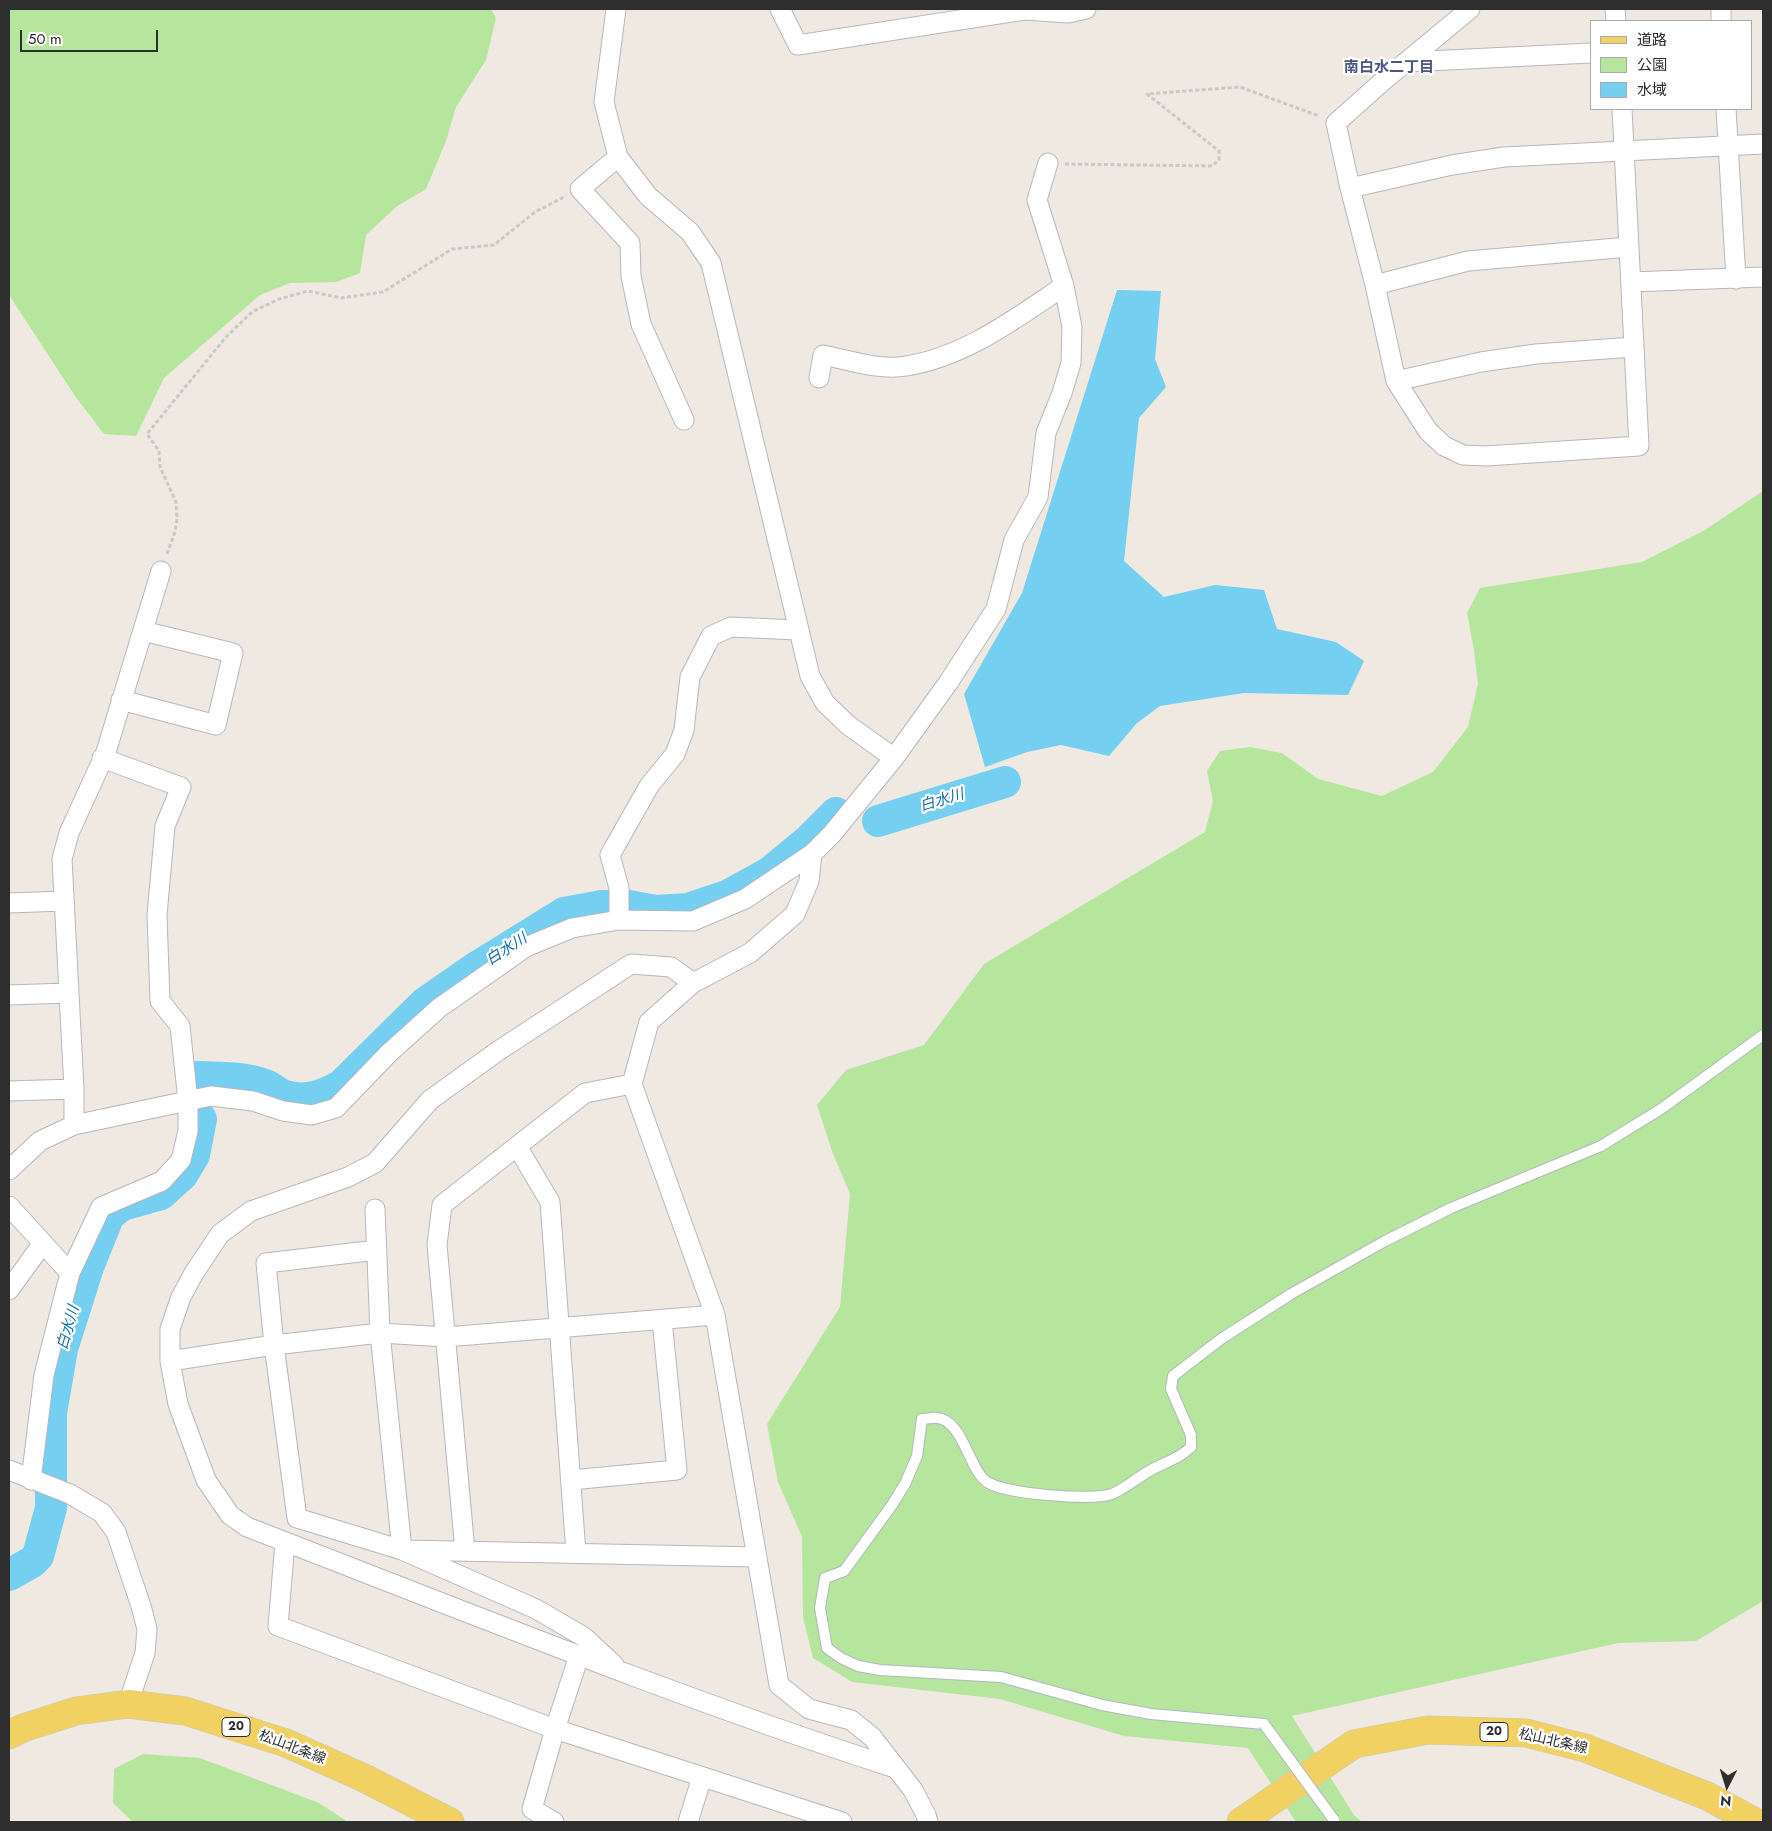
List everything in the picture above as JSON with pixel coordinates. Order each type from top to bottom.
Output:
[{"type":"main road","name":"松山北条線","points":[[9,1735],[23,1728],[76,1711],[128,1704],[185,1711],[286,1743],[364,1778],[450,1822]]},
{"type":"main road","name":"松山北条線","points":[[1241,1822],[1354,1744],[1428,1730],[1526,1733],[1585,1748],[1707,1796],[1755,1822]]},
{"type":"street","points":[[616,9],[604,102],[618,157],[648,196],[690,232],[711,263],[810,676],[825,703],[848,725],[894,758]]},
{"type":"street","points":[[780,9],[798,45],[1024,10],[1068,13],[1086,9]]},
{"type":"street","points":[[1470,9],[1383,81],[1336,123],[1396,381],[1428,431],[1444,446],[1463,455],[1486,456],[1639,446],[1622,110]]},
{"type":"street","points":[[1407,62],[1590,53]]},
{"type":"street","points":[[1726,110],[1736,279]]},
{"type":"street","points":[[1350,188],[1452,165],[1504,157],[1763,144]]},
{"type":"street","points":[[618,157],[580,189],[630,243],[631,276],[642,324],[684,420]]},
{"type":"street","points":[[9,1170],[40,1141],[74,1125],[211,1096],[253,1100],[283,1111],[312,1115],[336,1108],[389,1053],[439,1008],[526,947],[572,928],[618,920],[693,921],[745,899],[812,854],[832,834],[894,758],[948,683],[996,609],[1014,540],[1038,497],[1046,432],[1062,393],[1071,363],[1072,327],[1064,286],[1037,200],[1048,163]]},
{"type":"street","points":[[1375,285],[1468,261],[1629,247]]},
{"type":"street","points":[[1631,282],[1763,277]]},
{"type":"street","points":[[819,378],[823,355],[879,366],[905,367],[940,357],[994,333],[1064,286]]},
{"type":"street","points":[[1396,381],[1481,362],[1526,355],[1634,347]]},
{"type":"street","points":[[74,1125],[74,1089],[62,859],[69,833],[102,758],[161,571]]},
{"type":"street","points":[[618,920],[619,888],[610,855],[649,786],[675,754],[684,730],[690,677],[711,636],[731,627],[798,630]]},
{"type":"street","points":[[121,700],[216,725],[233,654],[143,631]]},
{"type":"street","points":[[31,1480],[44,1375],[70,1273],[101,1207],[162,1181],[180,1160],[188,1131],[188,1101],[180,1026],[160,1001],[157,915],[165,826],[181,787],[102,758]]},
{"type":"street","points":[[812,854],[809,881],[795,914],[750,953],[692,983],[649,1022],[632,1084],[715,1315],[779,1685],[809,1709],[851,1720],[872,1737],[913,1790],[926,1814],[928,1822]]},
{"type":"street","points":[[9,903],[63,901]]},
{"type":"street","points":[[692,983],[671,967],[631,964],[498,1051],[430,1100],[375,1163],[348,1177],[251,1211],[220,1234],[185,1289],[170,1330],[170,1361],[178,1404],[206,1480],[230,1515],[247,1527],[623,1673],[801,1738],[895,1768]]},
{"type":"street","points":[[9,996],[68,993]]},
{"type":"street","points":[[465,1551],[437,1245],[442,1205],[585,1093],[632,1084]]},
{"type":"street","points":[[9,1091],[74,1089]]},
{"type":"street","points":[[517,1146],[550,1202],[576,1553]]},
{"type":"street","points":[[9,1206],[70,1273]]},
{"type":"street","points":[[375,1209],[380,1334],[402,1550]]},
{"type":"street","points":[[9,1290],[43,1243]]},
{"type":"street","points":[[377,1250],[266,1263],[274,1345],[297,1518],[402,1550],[536,1609],[584,1637],[623,1673]]},
{"type":"street","points":[[170,1361],[274,1345],[380,1334],[446,1337],[715,1315]]},
{"type":"street","points":[[570,1480],[678,1470],[662,1320]]},
{"type":"street","points":[[9,1470],[70,1494],[102,1513],[116,1532],[147,1629],[145,1653],[128,1704]]},
{"type":"street","points":[[285,1542],[278,1626],[555,1729],[842,1822]]},
{"type":"street","points":[[402,1550],[757,1557]]},
{"type":"street","points":[[554,1822],[532,1809],[555,1729],[579,1656]]},
{"type":"street","points":[[688,1822],[702,1776]]},
{"type":"lane","points":[[1335,1821],[1264,1724],[1151,1714],[1102,1705],[1001,1677],[880,1670],[858,1666],[841,1658],[827,1648],[820,1608],[824,1578],[844,1571],[892,1505],[905,1484],[917,1456],[922,1420],[938,1418],[952,1426],[986,1482],[998,1488],[1055,1495],[1093,1496],[1111,1494],[1151,1470],[1183,1455],[1190,1447],[1191,1435],[1171,1390],[1173,1376],[1221,1339],[1291,1294],[1385,1240],[1451,1208],[1601,1146],[1661,1109],[1763,1035]]},
{"type":"path","points":[[1048,163],[1212,166],[1219,160],[1219,151],[1146,94],[1240,87],[1318,117],[1326,111]]},
{"type":"path","points":[[161,571],[175,532],[177,518],[176,502],[160,467],[159,451],[148,434],[226,337],[252,312],[279,299],[308,291],[341,298],[383,292],[452,249],[494,245],[535,212],[580,189]]},
{"type":"green space","points":[[9,9],[491,9],[496,18],[486,60],[456,107],[446,141],[426,189],[396,207],[366,235],[360,273],[336,282],[290,283],[260,295],[164,378],[136,436],[104,434],[75,396],[9,295]]},
{"type":"green space","points":[[1763,491],[1763,1601],[1696,1641],[1618,1643],[1292,1716],[1354,1815],[1362,1822],[1296,1822],[1248,1748],[1124,1736],[1000,1699],[852,1682],[813,1658],[803,1617],[802,1537],[778,1482],[767,1424],[840,1307],[850,1194],[832,1151],[817,1105],[846,1070],[924,1045],[984,964],[1205,832],[1213,801],[1207,771],[1220,751],[1250,747],[1282,753],[1318,779],[1382,796],[1433,772],[1468,727],[1478,684],[1467,613],[1480,588],[1642,562],[1705,530]]},
{"type":"green space","points":[[143,1754],[200,1758],[319,1803],[348,1822],[133,1822],[113,1803],[114,1769]]},
{"type":"water","points":[[1117,290],[1161,291],[1155,359],[1166,387],[1139,418],[1124,561],[1164,597],[1215,585],[1264,590],[1277,629],[1336,642],[1364,661],[1348,695],[1244,693],[1160,706],[1137,723],[1109,756],[1061,745],[1027,752],[985,767],[964,694],[1022,593]]},
{"type":"waterway","name":"白水川","points":[[878,821],[1005,782]]},
{"type":"waterway","name":"白水川","points":[[200,1087],[199,1077],[241,1079],[257,1082],[282,1095],[298,1098],[313,1097],[328,1092],[342,1085],[425,1003],[477,967],[564,913],[602,906],[629,906],[656,911],[688,909],[727,896],[769,873],[809,840],[836,813]]},
{"type":"waterway","name":"白水川","points":[[9,1575],[32,1562],[38,1556],[51,1508],[51,1413],[62,1349],[88,1267],[109,1215],[122,1205],[161,1194],[182,1175],[194,1155],[201,1119]]},
{"type":"district","name":"南白水二丁目","points":[[1389,68]]}]
